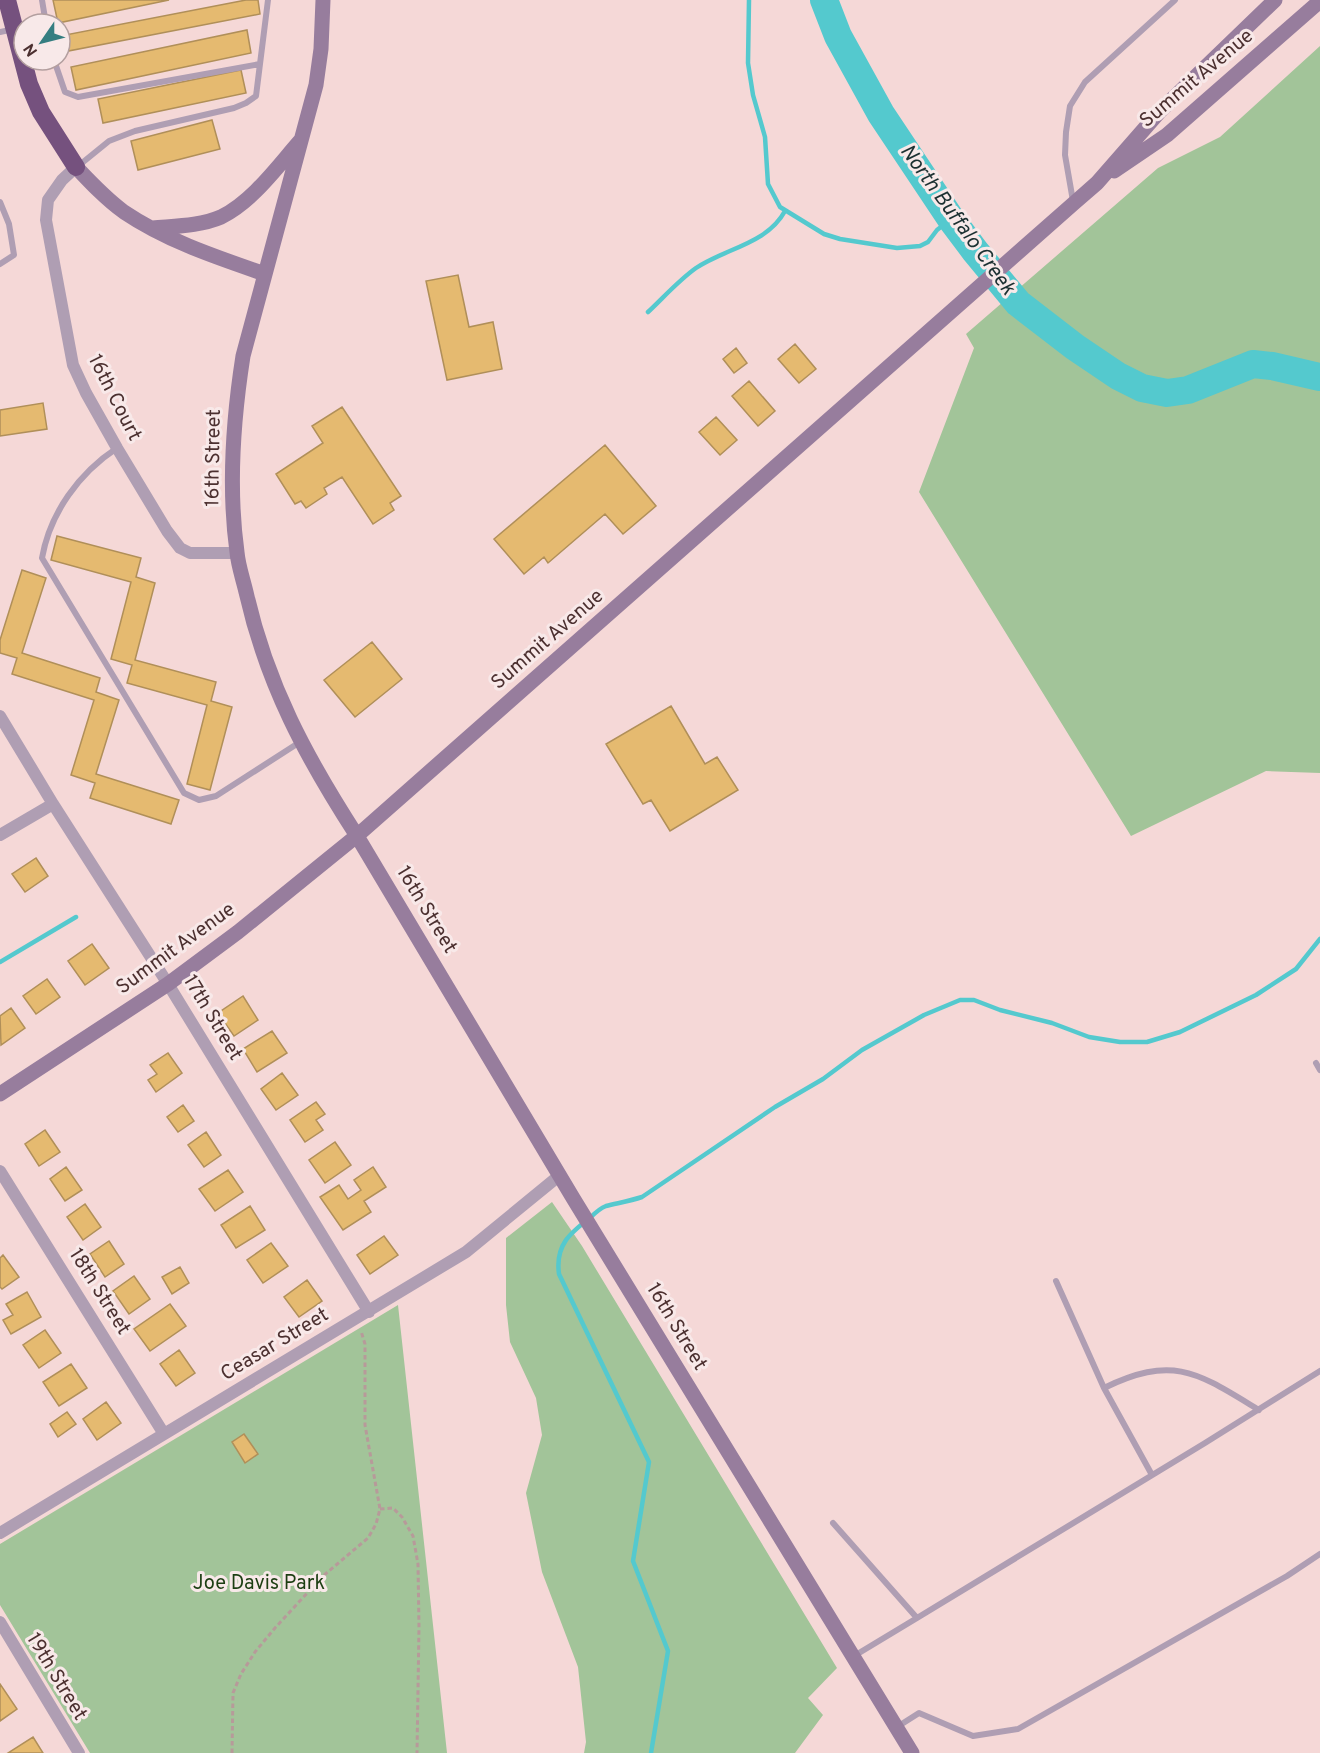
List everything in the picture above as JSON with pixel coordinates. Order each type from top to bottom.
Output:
[{"type":"highway","points":[[9,0],[7,31],[41,112],[76,167]]},
{"type":"main road","name":"16th Street","points":[[322,0],[321,49],[316,85],[243,356],[237,399],[232,467],[237,553],[251,616],[268,671],[283,708],[322,782],[357,836],[573,1198],[912,1753]]},
{"type":"main road","name":"Summit Avenue","points":[[0,1094],[168,984],[238,932],[357,836],[1019,254],[1096,183],[1160,111],[1275,0]]},
{"type":"main road","name":"Summit Avenue","points":[[1096,183],[1167,135],[1320,1]]},
{"type":"main road","points":[[152,228],[201,223],[220,217],[239,205],[260,186],[302,138]]},
{"type":"main road","points":[[76,167],[123,211],[152,228],[184,245],[265,274]]},
{"type":"street","name":"16th Court","points":[[76,167],[62,180],[48,200],[46,220],[73,365],[117,448],[167,531],[180,548],[190,554],[237,553]]},
{"type":"street","name":"17th Street","points":[[0,716],[369,1312]]},
{"type":"street","points":[[0,835],[53,804]]},
{"type":"street","name":"18th Street","points":[[0,1171],[164,1434]]},
{"type":"street","name":"Ceasar Street","points":[[0,1533],[466,1252],[560,1175]]},
{"type":"street","name":"19th Street","points":[[0,1622],[79,1753]]},
{"type":"lane","points":[[76,167],[109,141],[135,131],[234,108],[256,96],[268,0]]},
{"type":"lane","points":[[1073,204],[1065,155],[1070,106],[1085,82],[1176,0]]},
{"type":"lane","points":[[58,72],[65,92],[78,97],[261,64]]},
{"type":"lane","points":[[0,202],[9,224],[14,255],[0,264]]},
{"type":"lane","points":[[117,448],[102,458],[74,488],[55,517],[46,538],[42,558],[184,793],[199,800],[216,796],[300,742]]},
{"type":"lane","points":[[1056,1281],[1104,1388],[1152,1475]]},
{"type":"lane","points":[[1104,1388],[1127,1377],[1164,1369],[1190,1373],[1207,1380],[1259,1410]]},
{"type":"lane","points":[[853,1656],[1320,1371]]},
{"type":"lane","points":[[834,1523],[917,1618]]},
{"type":"lane","points":[[896,1727],[919,1713],[973,1736],[1018,1729],[1287,1576],[1320,1554]]},
{"type":"path","points":[[232,1753],[233,1693],[241,1674],[255,1652],[323,1576],[368,1538],[376,1524],[380,1509],[365,1425],[365,1344],[361,1331]]},
{"type":"path","points":[[380,1509],[393,1508],[402,1517],[413,1536],[418,1564],[417,1753]]},
{"type":"green space","points":[[1320,46],[1320,773],[1266,771],[1131,836],[919,492],[974,348],[966,334],[1158,168],[1220,137]]},
{"type":"green space","points":[[552,1202],[582,1246],[837,1668],[808,1698],[823,1715],[795,1753],[584,1753],[586,1742],[578,1667],[542,1572],[526,1493],[542,1435],[536,1398],[510,1342],[506,1305],[506,1238]]},
{"type":"green space","name":"Joe Davis Park","points":[[398,1305],[447,1753],[90,1753],[0,1605],[0,1544]]},
{"type":"building","points":[[53,0],[169,0],[72,20],[72,12],[56,12]]},
{"type":"building","points":[[246,0],[258,0],[260,14],[72,50],[72,34]]},
{"type":"building","points":[[247,30],[251,53],[76,90],[72,67]]},
{"type":"building","points":[[241,70],[246,93],[103,123],[98,99]]},
{"type":"building","points":[[212,120],[220,149],[138,170],[131,141]]},
{"type":"building","points":[[458,275],[469,327],[493,322],[502,369],[447,380],[426,281]]},
{"type":"building","points":[[795,344],[816,369],[799,383],[778,359]]},
{"type":"building","points":[[736,348],[747,363],[734,373],[723,359]]},
{"type":"building","points":[[749,381],[775,411],[758,426],[732,396]]},
{"type":"building","points":[[43,403],[47,429],[0,436],[0,410]]},
{"type":"building","points":[[342,407],[401,496],[390,503],[394,510],[373,524],[342,477],[324,488],[327,494],[306,508],[301,501],[295,504],[276,474],[323,443],[312,426]]},
{"type":"building","points":[[716,417],[737,440],[720,455],[699,432]]},
{"type":"building","points":[[605,445],[656,506],[623,534],[605,514],[548,563],[544,557],[524,574],[494,539]]},
{"type":"building","points":[[57,536],[141,558],[136,577],[155,583],[135,660],[216,682],[211,701],[232,707],[210,790],[187,784],[207,705],[127,683],[132,665],[111,659],[131,582],[51,560]]},
{"type":"building","points":[[22,570],[46,578],[22,653],[100,678],[96,692],[119,700],[96,774],[179,800],[171,824],[90,798],[95,783],[71,775],[94,700],[12,674],[17,658],[0,653],[0,640]]},
{"type":"building","points":[[372,642],[402,679],[355,717],[324,680]]},
{"type":"building","points":[[671,706],[705,764],[717,757],[738,790],[670,831],[651,800],[643,804],[606,744]]},
{"type":"building","points":[[36,858],[48,876],[25,892],[12,874]]},
{"type":"building","points":[[92,944],[109,968],[85,985],[68,961]]},
{"type":"building","points":[[47,979],[60,997],[36,1014],[23,996]]},
{"type":"building","points":[[243,996],[258,1020],[234,1036],[218,1013]]},
{"type":"building","points":[[11,1008],[25,1028],[1,1045],[0,1016]]},
{"type":"building","points":[[272,1031],[287,1053],[257,1072],[243,1049]]},
{"type":"building","points":[[168,1053],[182,1073],[156,1092],[148,1080],[157,1074],[150,1065]]},
{"type":"building","points":[[282,1073],[298,1095],[276,1110],[261,1089]]},
{"type":"building","points":[[316,1102],[325,1114],[316,1120],[323,1130],[305,1142],[290,1120]]},
{"type":"building","points":[[183,1105],[194,1121],[178,1132],[167,1117]]},
{"type":"building","points":[[45,1130],[60,1152],[39,1166],[25,1144]]},
{"type":"building","points":[[206,1132],[221,1155],[204,1167],[188,1145]]},
{"type":"building","points":[[335,1142],[351,1165],[325,1183],[309,1160]]},
{"type":"building","points":[[66,1167],[82,1190],[65,1201],[50,1179]]},
{"type":"building","points":[[373,1167],[386,1187],[364,1201],[371,1212],[343,1230],[320,1197],[339,1185],[348,1199],[361,1190],[354,1180]]},
{"type":"building","points":[[228,1170],[243,1192],[215,1211],[199,1189]]},
{"type":"building","points":[[85,1204],[101,1227],[83,1240],[67,1217]]},
{"type":"building","points":[[250,1206],[265,1230],[236,1248],[221,1225]]},
{"type":"building","points":[[384,1236],[398,1255],[370,1274],[357,1255]]},
{"type":"building","points":[[109,1241],[124,1264],[105,1277],[90,1254]]},
{"type":"building","points":[[271,1243],[288,1266],[263,1283],[247,1260]]},
{"type":"building","points":[[3,1255],[19,1277],[2,1289],[0,1287],[0,1258]]},
{"type":"building","points":[[180,1267],[189,1283],[172,1294],[162,1277]]},
{"type":"building","points":[[134,1276],[150,1299],[129,1314],[113,1291]]},
{"type":"building","points":[[307,1280],[322,1301],[299,1317],[284,1297]]},
{"type":"building","points":[[27,1292],[41,1317],[11,1334],[3,1320],[13,1315],[6,1304]]},
{"type":"building","points":[[170,1304],[186,1326],[150,1351],[134,1329]]},
{"type":"building","points":[[45,1330],[61,1353],[39,1368],[23,1345]]},
{"type":"building","points":[[179,1350],[195,1373],[176,1386],[160,1364]]},
{"type":"building","points":[[71,1364],[87,1388],[59,1406],[43,1382]]},
{"type":"building","points":[[106,1402],[121,1423],[97,1440],[83,1419]]},
{"type":"building","points":[[67,1412],[76,1424],[58,1437],[50,1424]]},
{"type":"building","points":[[244,1434],[258,1454],[245,1463],[232,1442]]},
{"type":"building","points":[[0,1684],[17,1709],[0,1721]]},
{"type":"building","points":[[33,1737],[43,1753],[8,1753]]},
{"type":"waterway","points":[[749,0],[748,63],[753,95],[765,137],[768,184],[780,207],[824,234],[840,239],[897,248],[920,246],[928,242],[937,230],[951,219]]},
{"type":"waterway","name":"North Buffalo Creek","points":[[824,0],[838,36],[881,114],[951,219],[1018,303],[1075,347],[1118,376],[1142,388],[1167,393],[1188,390],[1253,364],[1320,377]]},
{"type":"waterway","points":[[648,312],[696,268],[768,231],[785,211]]},
{"type":"waterway","points":[[0,962],[76,917]]},
{"type":"waterway","points":[[651,1753],[668,1651],[633,1561],[649,1462],[559,1274],[559,1255],[571,1234],[604,1207],[642,1197],[775,1107],[823,1079],[862,1050],[924,1015],[960,1000],[974,1000],[1000,1010],[1052,1023],[1089,1037],[1120,1042],[1147,1042],[1180,1032],[1256,995],[1296,969],[1320,939]]}]
